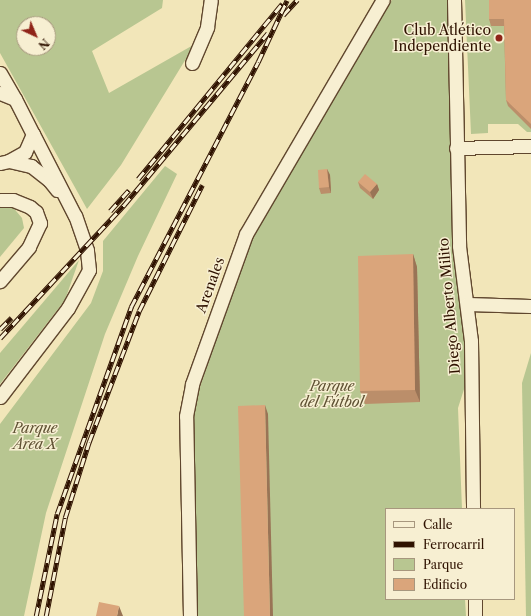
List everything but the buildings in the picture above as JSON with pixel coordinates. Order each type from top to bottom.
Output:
[{"type":"street","points":[[192,63],[207,27],[211,0]]},
{"type":"street","name":"Arenales","points":[[190,616],[186,416],[192,384],[246,234],[383,0]]},
{"type":"street","name":"Diego Alberto Milito","points":[[454,0],[459,246],[471,341],[474,508]]},
{"type":"street","points":[[0,73],[76,216],[89,259],[85,281],[68,308],[0,398]]},
{"type":"street","points":[[0,93],[15,99]]},
{"type":"street","points":[[4,162],[25,152],[33,134]]},
{"type":"street","points":[[456,148],[531,146]]},
{"type":"street","points":[[4,162],[31,166],[46,177],[76,216]]},
{"type":"street","points":[[0,200],[22,202],[30,207],[38,217],[40,223],[35,237],[0,281]]},
{"type":"street","points":[[467,304],[531,306]]},
{"type":"street","points":[[475,600],[475,616]]},
{"type":"green space","points":[[0,0],[163,0],[162,8],[92,51],[109,93],[195,44],[121,165],[87,209],[0,53]]},
{"type":"green space","name":"Parque del Fútbol","points":[[392,0],[448,0],[466,383],[458,408],[462,508],[385,508],[385,600],[465,600],[466,616],[198,616],[194,417],[198,393],[228,303],[256,231]]},
{"type":"green space","name":"Club Atlético Independiente","points":[[465,0],[531,0],[531,132],[527,132],[518,124],[488,124],[488,133],[471,134]]},
{"type":"green space","name":"Parque Area X","points":[[165,166],[177,174],[138,256],[105,334],[46,513],[24,616],[0,616],[0,424],[91,303],[103,271],[103,241]]},
{"type":"green space","points":[[0,205],[11,205],[22,218],[24,228],[0,257]]},
{"type":"green space","points":[[79,260],[65,300],[0,384],[0,353]]},
{"type":"green space","points":[[531,353],[531,616],[526,616],[522,383]]},
{"type":"railway","points":[[36,616],[57,514],[131,307],[258,62],[287,0]]},
{"type":"railway","points":[[283,15],[297,0]]},
{"type":"railway","points":[[138,179],[282,4]]},
{"type":"railway","points":[[0,338],[124,205],[268,33]]},
{"type":"railway","points":[[46,616],[65,518],[89,442],[139,311],[202,185]]},
{"type":"railway","points":[[110,211],[129,190]]},
{"type":"railway","points":[[0,329],[11,318]]},
{"type":"place","name":"Club Atlético Independiente","points":[[499,38]]}]
